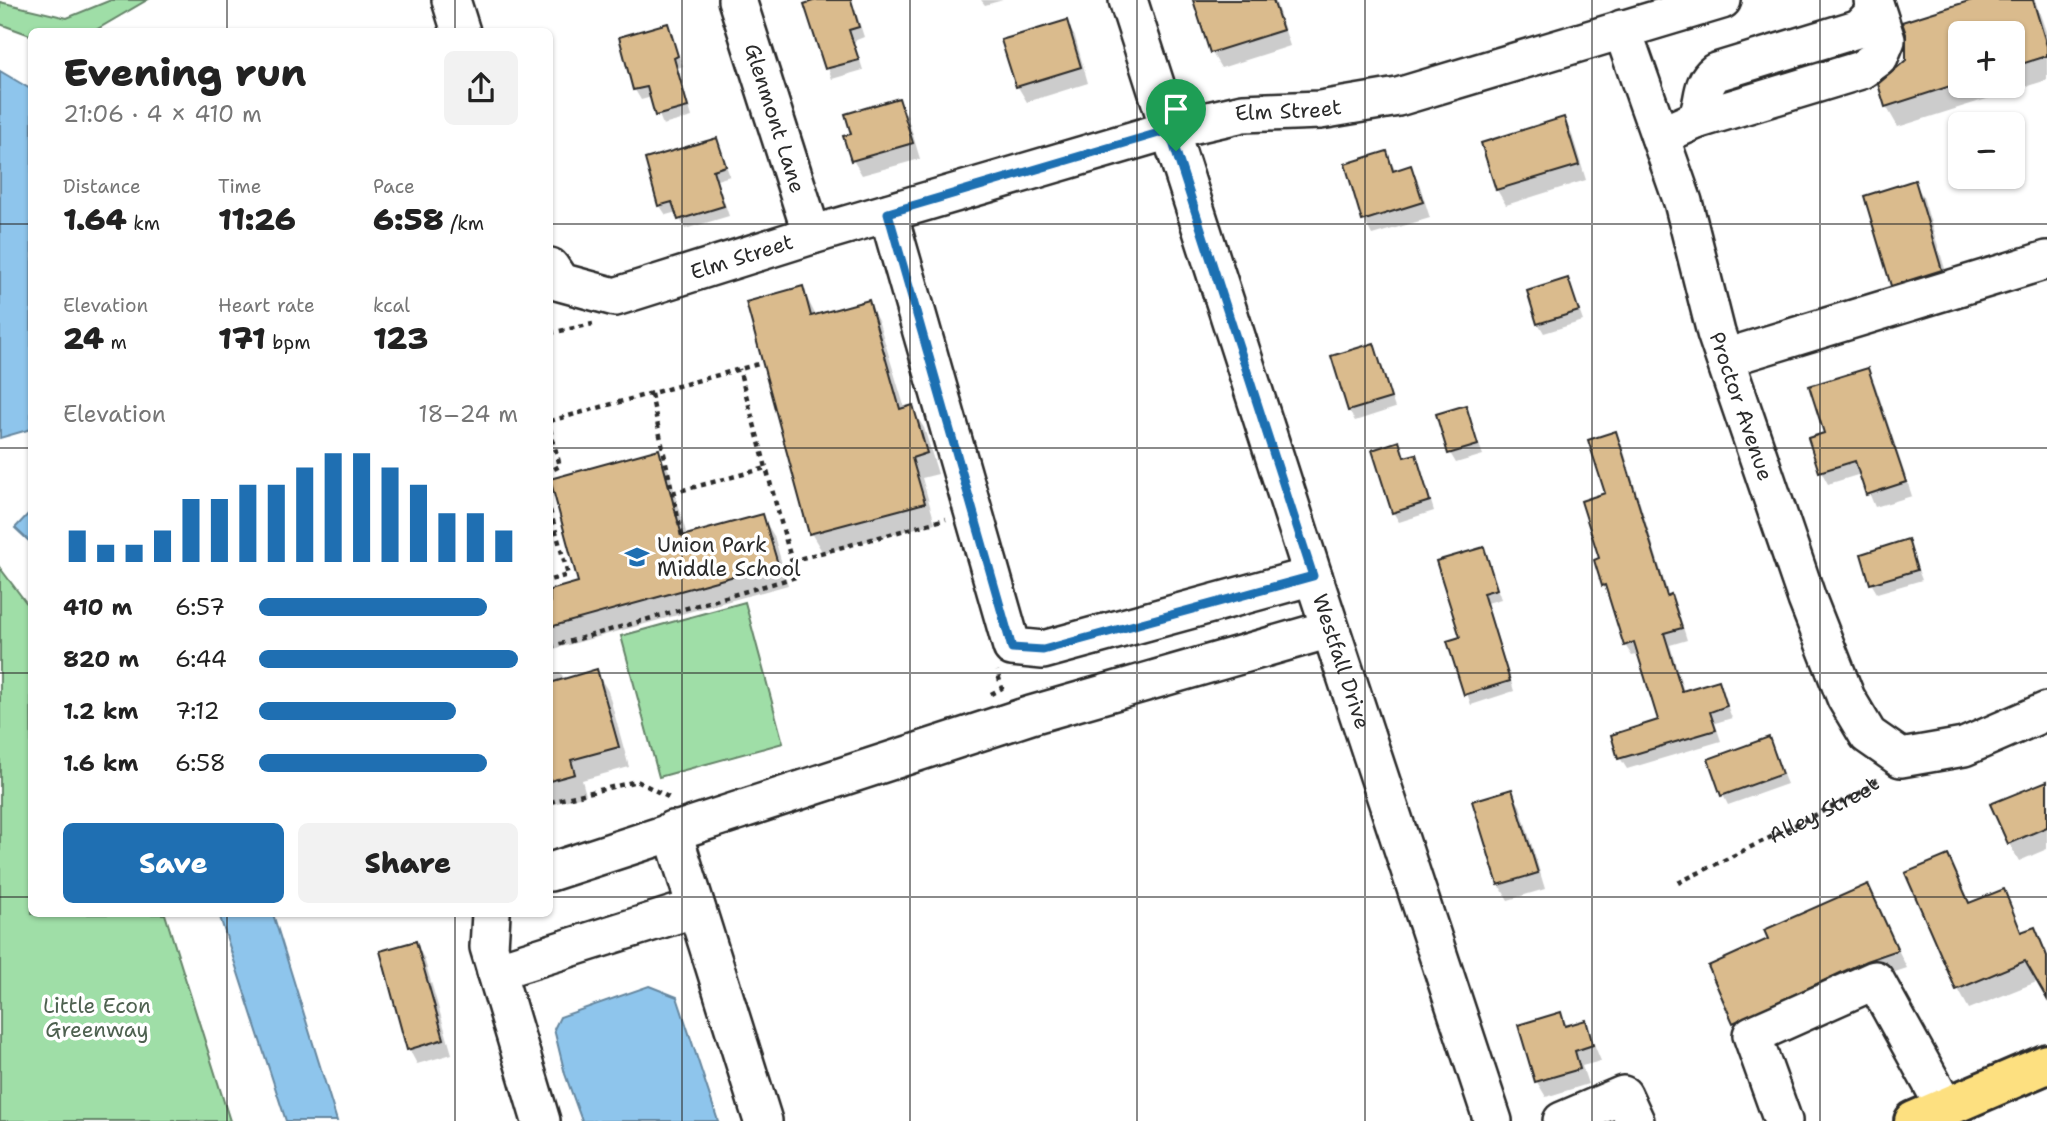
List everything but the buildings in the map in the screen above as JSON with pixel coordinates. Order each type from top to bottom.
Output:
[{"type":"highway","points":[[1930,1114],[2047,1064]]},
{"type":"street","points":[[451,0],[460,28]]},
{"type":"street","name":"Glenmont Lane","points":[[737,0],[812,235]]},
{"type":"street","name":"Westfall Drive","points":[[1128,0],[1330,629],[1493,1121]]},
{"type":"street","name":"Elm Street","points":[[605,311],[812,235],[1169,130],[1243,113],[1320,110],[1398,97],[1722,0]]},
{"type":"street","points":[[1660,136],[1696,120],[1861,70],[1879,57],[1886,40],[1874,6]]},
{"type":"street","name":"Proctor Avenue","points":[[1622,29],[1683,202],[1724,358],[1807,599],[1846,698],[1868,735],[1901,758]]},
{"type":"street","points":[[888,213],[1012,648],[1043,650],[1313,576]]},
{"type":"street","points":[[1724,358],[2047,260]]},
{"type":"street","points":[[553,272],[560,282],[605,311]]},
{"type":"street","points":[[553,871],[678,818],[1330,629]]},
{"type":"street","points":[[1901,758],[1964,747],[2047,711]]},
{"type":"street","points":[[678,818],[696,908],[761,1110],[762,1121]]},
{"type":"street","points":[[496,971],[696,908]]},
{"type":"street","points":[[491,917],[489,947],[541,1121]]},
{"type":"street","points":[[1783,1121],[1752,1035],[1875,980],[1930,1114]]},
{"type":"street","points":[[1562,1121],[1623,1095],[1634,1121]]},
{"type":"path","points":[[553,332],[583,324],[605,311]]},
{"type":"path","points":[[553,420],[762,363]]},
{"type":"path","points":[[553,646],[796,576],[739,369]]},
{"type":"path","points":[[651,394],[682,536]]},
{"type":"path","points":[[553,440],[560,467],[553,470]]},
{"type":"path","points":[[672,493],[766,468]]},
{"type":"path","points":[[792,561],[952,517]]},
{"type":"path","points":[[553,521],[568,575],[553,579]]},
{"type":"path","points":[[979,700],[1002,688],[994,662]]},
{"type":"path","name":"Alley Street","points":[[1678,883],[1866,790],[1901,758]]},
{"type":"path","points":[[553,801],[636,781],[678,818]]},
{"type":"green space","points":[[111,0],[147,0],[99,28],[28,28],[28,34],[0,24],[0,2],[67,18]]},
{"type":"green space","name":"Little Econ Greenway","points":[[0,568],[28,605],[28,917],[166,917],[230,1121],[0,1121]]},
{"type":"green space","points":[[745,602],[783,743],[659,777],[621,636]]},
{"type":"water","points":[[0,71],[28,88],[28,430],[0,438]]},
{"type":"water","points":[[28,514],[28,540],[15,528]]},
{"type":"water","points":[[220,917],[274,917],[337,1121],[286,1121]]},
{"type":"water","points":[[649,986],[677,997],[718,1121],[582,1121],[565,1074],[554,1029],[560,1017]]},
{"type":"place","name":"Union Park Middle School","points":[[637,557]]},
{"type":"route","points":[[1169,130],[1176,151],[1313,576],[1043,650],[1012,648],[888,213],[1169,130]]}]
